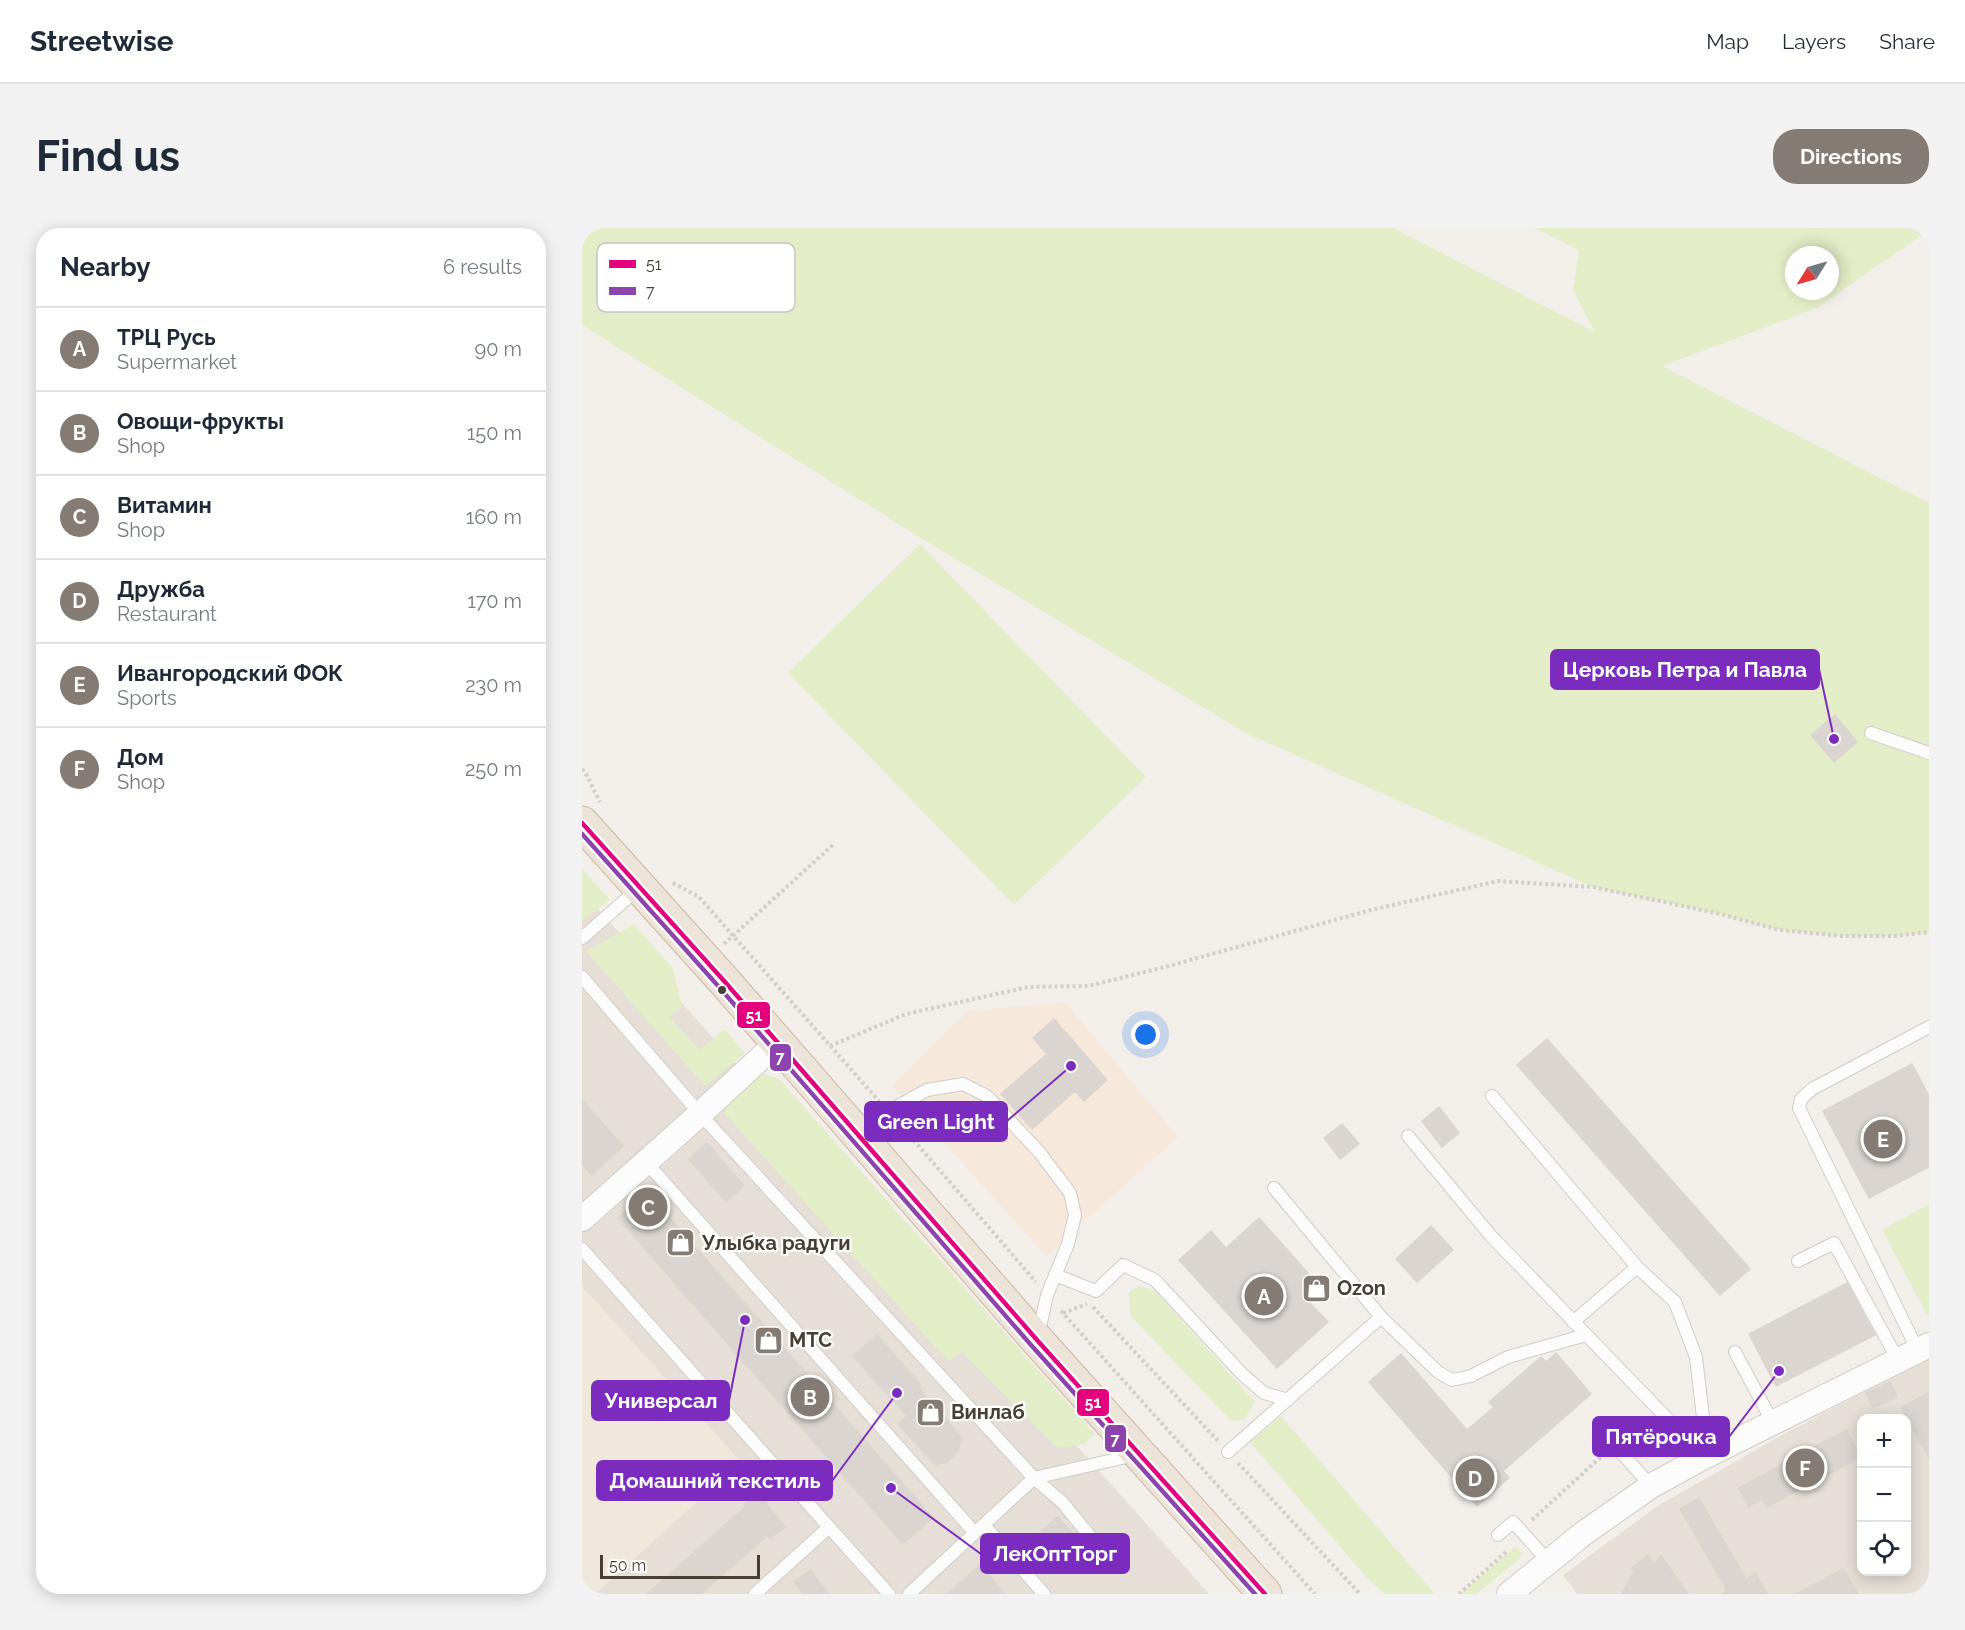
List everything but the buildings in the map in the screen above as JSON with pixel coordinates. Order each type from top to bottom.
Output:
[{"type":"highway","points":[[595,817],[653,884],[705,960],[1037,1340],[1265,1594]]},
{"type":"street","points":[[582,1219],[778,1042]]},
{"type":"street","points":[[1509,1594],[1548,1562],[1651,1486],[1695,1449],[1773,1423],[1915,1352]]},
{"type":"lane","points":[[1872,733],[1929,753]]},
{"type":"lane","points":[[582,938],[653,884]]},
{"type":"lane","points":[[582,977],[700,1114],[1034,1478],[1062,1502],[1111,1562]]},
{"type":"lane","points":[[1915,1352],[1799,1108],[1800,1098],[1812,1089],[1929,1027]]},
{"type":"lane","points":[[861,1137],[889,1111],[927,1090],[963,1084],[987,1096],[1040,1153],[1070,1193],[1075,1215],[1068,1244],[1047,1295],[1037,1340]]},
{"type":"lane","points":[[1492,1096],[1637,1267],[1675,1302],[1696,1358],[1703,1417],[1695,1449]]},
{"type":"lane","points":[[1408,1136],[1491,1236],[1695,1449]]},
{"type":"lane","points":[[646,1162],[979,1529],[1044,1594]]},
{"type":"lane","points":[[1274,1188],[1381,1317],[1438,1372],[1452,1380],[1471,1376],[1508,1356],[1586,1335]]},
{"type":"lane","points":[[1798,1261],[1834,1243],[1915,1352]]},
{"type":"lane","points":[[582,1248],[889,1594]]},
{"type":"lane","points":[[1055,1275],[1096,1292],[1123,1265],[1155,1280],[1242,1374],[1264,1393],[1288,1400]]},
{"type":"lane","points":[[1573,1322],[1637,1267]]},
{"type":"lane","points":[[1228,1452],[1381,1317]]},
{"type":"lane","points":[[1735,1352],[1773,1423]]},
{"type":"lane","points":[[1604,1433],[1651,1486]]},
{"type":"lane","points":[[909,1594],[1034,1478],[1139,1454]]},
{"type":"lane","points":[[1498,1536],[1513,1522],[1548,1562]]},
{"type":"lane","points":[[755,1594],[830,1527]]},
{"type":"path","points":[[582,769],[600,802],[595,817]]},
{"type":"path","points":[[705,960],[835,843]]},
{"type":"path","points":[[830,1046],[906,1014],[1028,987],[1088,986],[1371,910],[1498,881],[1593,887],[1716,913],[1780,930],[1841,936],[1894,936],[1929,932]]},
{"type":"path","points":[[653,884],[699,897],[889,1111],[1047,1295],[1315,1594]]},
{"type":"path","points":[[1459,1594],[1614,1445]]},
{"type":"shaded area","points":[[582,891],[1209,1594],[582,1594]]},
{"type":"shaded area","points":[[1065,1002],[1178,1137],[1046,1256],[892,1085],[968,1011]]},
{"type":"shaded area","points":[[582,1286],[741,1462],[595,1594],[582,1594]]},
{"type":"shaded area","points":[[1929,1358],[1929,1594],[1577,1594],[1563,1575],[1659,1505],[1782,1435]]},
{"type":"green space","points":[[582,228],[1393,228],[1595,332],[1573,290],[1579,250],[1535,228],[1929,228],[1839,293],[1839,246],[1785,246],[1785,300],[1828,300],[1817,308],[1662,366],[1929,503],[1929,932],[1894,936],[1841,936],[1780,930],[1716,913],[1593,887],[1246,733],[924,540],[582,325]]},
{"type":"green space","points":[[920,544],[1146,777],[1014,905],[788,673]]},
{"type":"green space","points":[[582,869],[610,900],[583,920],[582,919]]},
{"type":"green space","points":[[634,924],[673,969],[682,1007],[669,1017],[700,1050],[724,1029],[745,1053],[705,1086],[586,951]]},
{"type":"green space","points":[[763,1073],[779,1079],[1095,1434],[1084,1444],[1057,1448],[962,1352],[948,1361],[725,1114],[726,1098],[748,1076]]},
{"type":"green space","points":[[1929,1204],[1929,1318],[1882,1230]]},
{"type":"green space","points":[[1138,1286],[1154,1290],[1255,1402],[1244,1420],[1231,1421],[1131,1316],[1129,1293]]},
{"type":"green space","points":[[1281,1416],[1435,1594],[1385,1594],[1369,1580],[1250,1442]]},
{"type":"green space","points":[[1516,1546],[1523,1556],[1476,1594],[1461,1594]]},
{"type":"transit line","name":"51","points":[[582,823],[725,982],[1037,1340],[1265,1594]]},
{"type":"transit line","name":"7","points":[[582,834],[719,987],[1031,1345],[1255,1594]]},
{"type":"place","name":"Церковь Петра и Павла","points":[[1834,739]]},
{"type":"place","name":"Green Light","points":[[1071,1066]]},
{"type":"place","name":"Ивангородский ФОК","points":[[1883,1139]]},
{"type":"place","name":"Витамин","points":[[648,1207]]},
{"type":"place","name":"Улыбка радуги","points":[[681,1243]]},
{"type":"place","name":"Ozon","points":[[1316,1288]]},
{"type":"place","name":"ТРЦ Русь","points":[[1264,1296]]},
{"type":"place","name":"Универсал","points":[[745,1320]]},
{"type":"place","name":"МТС","points":[[768,1340]]},
{"type":"place","name":"Пятёрочка","points":[[1779,1371]]},
{"type":"place","name":"Домашний текстиль","points":[[897,1393]]},
{"type":"place","name":"Овощи-фрукты","points":[[810,1397]]},
{"type":"place","name":"Винлаб","points":[[930,1412]]},
{"type":"place","name":"Дом","points":[[1805,1468]]},
{"type":"place","name":"Дружба","points":[[1475,1478]]},
{"type":"place","name":"ЛекОптТорг","points":[[891,1488]]}]
